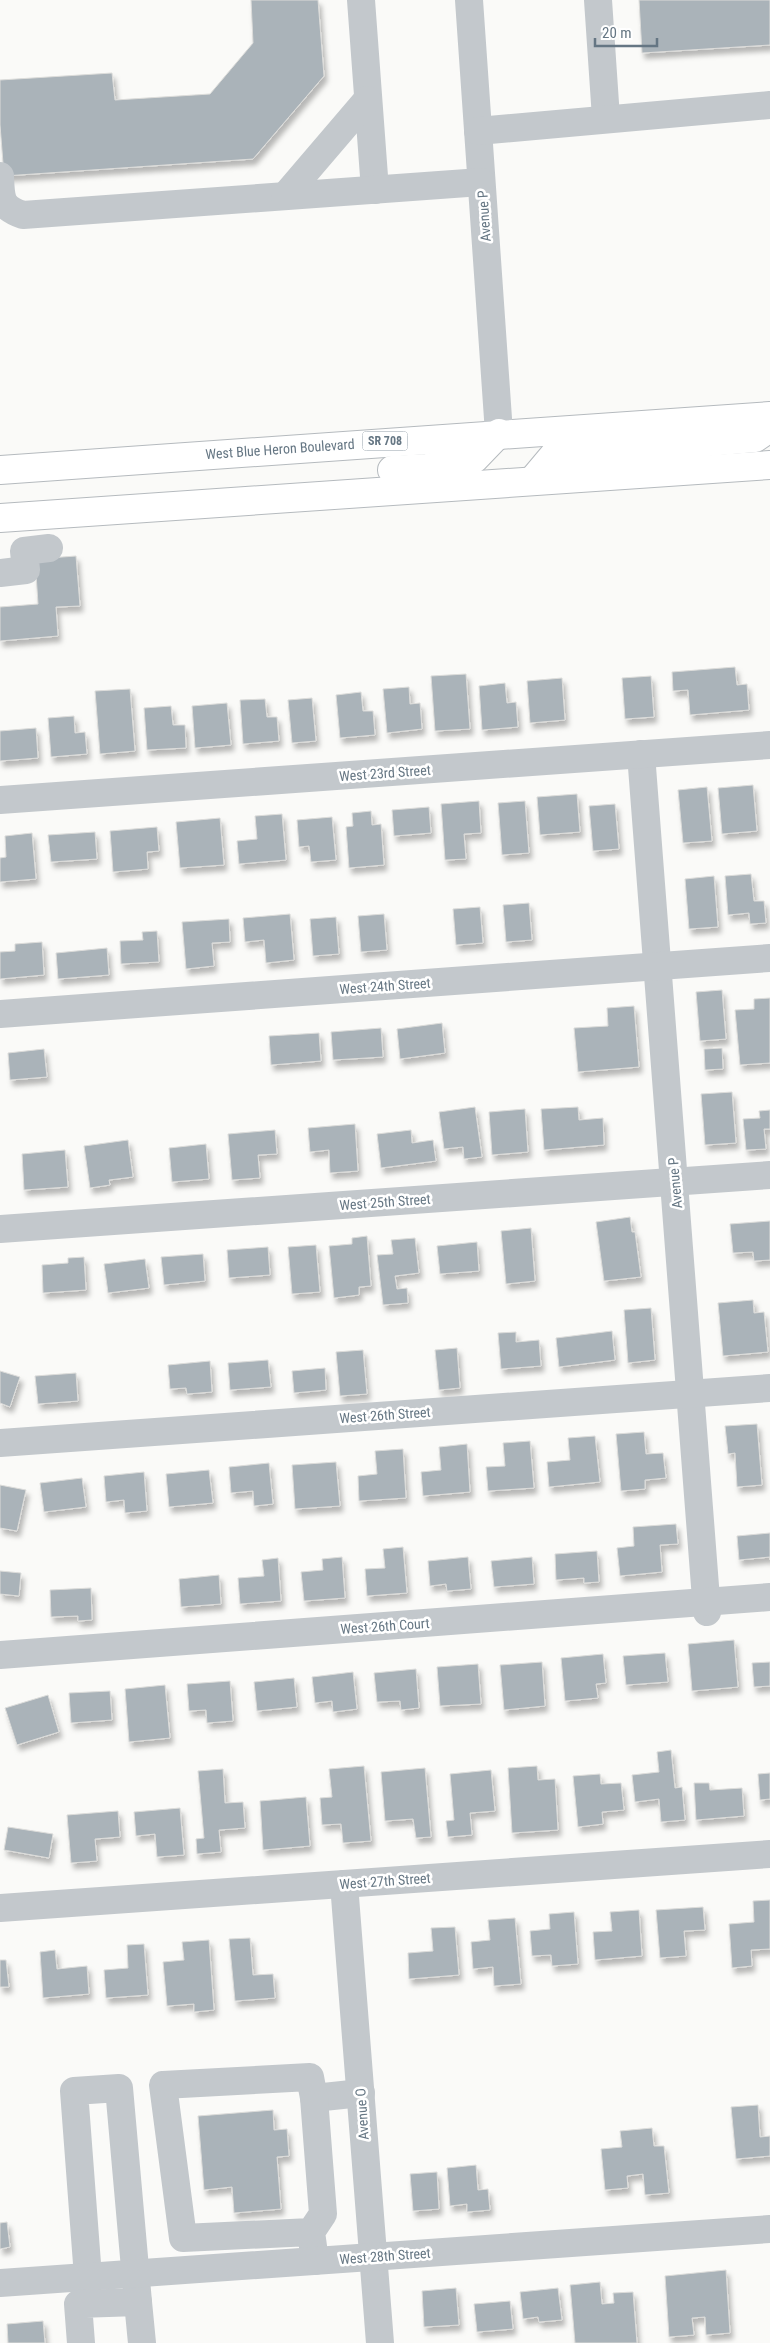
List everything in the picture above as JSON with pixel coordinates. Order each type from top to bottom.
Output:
[{"type":"main road","name":"West Blue Heron Boulevard","points":[[0,470],[499,433],[770,416]]},
{"type":"main road","points":[[533,480],[554,455],[755,438],[770,428]]},
{"type":"main road","points":[[267,498],[280,478],[427,468],[474,459],[499,433]]},
{"type":"main road","points":[[0,518],[770,464]]},
{"type":"street","points":[[361,0],[375,190]]},
{"type":"street","name":"Avenue P","points":[[469,0],[499,433]]},
{"type":"street","points":[[598,0],[606,118]]},
{"type":"street","points":[[285,196],[367,100]]},
{"type":"street","points":[[478,130],[770,104]]},
{"type":"street","points":[[0,176],[2,201],[10,211],[23,215],[482,182]]},
{"type":"street","points":[[0,573],[26,570],[24,551],[49,548]]},
{"type":"street","name":"West 23rd Street","points":[[0,800],[770,745]]},
{"type":"street","name":"Avenue P","points":[[641,754],[707,1607]]},
{"type":"street","name":"West 24th Street","points":[[0,1014],[770,958]]},
{"type":"street","name":"West 25th Street","points":[[0,1229],[770,1175]]},
{"type":"street","name":"West 26th Street","points":[[0,1443],[770,1388]]},
{"type":"street","name":"West 26th Court","points":[[0,1664],[707,1607],[770,1597]]},
{"type":"street","name":"West 26th Court","points":[[0,1655],[707,1607],[770,1608]]},
{"type":"street","name":"West 27th Street","points":[[0,1908],[770,1854]]},
{"type":"street","name":"Avenue O","points":[[344,1884],[380,2343]]},
{"type":"street","points":[[311,2232],[183,2238],[163,2085],[310,2077],[314,2098],[323,2214],[311,2232],[315,2261]]},
{"type":"street","points":[[81,2343],[81,2286],[74,2091],[118,2088],[142,2343]]},
{"type":"street","points":[[314,2098],[361,2093]]},
{"type":"street","name":"West 28th Street","points":[[0,2283],[81,2286],[136,2273],[770,2229]]},
{"type":"street","points":[[81,2286],[138,2302]]},
{"type":"building","points":[[251,0],[318,0],[324,76],[253,159],[4,176],[0,125],[0,80],[112,73],[115,100],[210,94],[253,43]]},
{"type":"building","points":[[639,0],[770,0],[770,45],[642,53]]},
{"type":"building","points":[[76,556],[80,606],[56,607],[58,636],[0,641],[0,607],[38,604],[35,559]]},
{"type":"building","points":[[735,667],[737,685],[747,684],[749,710],[690,715],[688,690],[673,691],[672,672]]},
{"type":"building","points":[[466,674],[470,729],[435,731],[431,676]]},
{"type":"building","points":[[651,676],[654,717],[625,719],[622,678]]},
{"type":"building","points":[[562,678],[565,720],[530,723],[527,681]]},
{"type":"building","points":[[505,683],[507,703],[516,702],[518,727],[482,730],[479,686]]},
{"type":"building","points":[[409,687],[410,704],[420,703],[422,729],[387,733],[383,689]]},
{"type":"building","points":[[130,689],[135,751],[100,754],[95,691]]},
{"type":"building","points":[[361,692],[363,711],[373,711],[375,735],[340,738],[336,695]]},
{"type":"building","points":[[312,698],[316,741],[292,743],[288,700]]},
{"type":"building","points":[[265,699],[267,717],[277,717],[279,741],[243,744],[240,700]]},
{"type":"building","points":[[227,703],[231,745],[195,748],[192,706]]},
{"type":"building","points":[[171,706],[173,725],[185,725],[186,748],[147,750],[144,708]]},
{"type":"building","points":[[74,716],[75,733],[85,732],[87,754],[51,757],[48,718]]},
{"type":"building","points":[[36,728],[38,758],[0,761],[0,731]]},
{"type":"building","points":[[753,785],[757,831],[722,834],[718,788]]},
{"type":"building","points":[[707,787],[712,841],[683,843],[678,790]]},
{"type":"building","points":[[577,794],[580,832],[540,835],[537,797]]},
{"type":"building","points":[[479,801],[481,833],[464,834],[466,859],[445,860],[441,804]]},
{"type":"building","points":[[525,801],[529,853],[502,855],[498,803]]},
{"type":"building","points":[[615,804],[619,849],[593,851],[589,806]]},
{"type":"building","points":[[429,807],[431,833],[394,836],[392,810]]},
{"type":"building","points":[[371,811],[372,825],[381,824],[384,865],[349,868],[346,827],[353,826],[352,813]]},
{"type":"building","points":[[282,814],[286,860],[239,864],[237,841],[257,839],[255,816]]},
{"type":"building","points":[[332,817],[336,860],[311,862],[309,846],[299,847],[297,820]]},
{"type":"building","points":[[220,818],[224,865],[180,868],[176,822]]},
{"type":"building","points":[[157,827],[159,851],[147,852],[148,869],[113,872],[110,831]]},
{"type":"building","points":[[95,832],[97,859],[51,862],[48,835]]},
{"type":"building","points":[[32,833],[36,879],[0,882],[0,858],[6,857],[5,836]]},
{"type":"building","points":[[751,874],[754,901],[764,901],[766,923],[750,924],[749,913],[728,915],[725,876]]},
{"type":"building","points":[[714,876],[718,927],[689,929],[685,879]]},
{"type":"building","points":[[529,903],[532,940],[506,942],[503,905]]},
{"type":"building","points":[[480,907],[483,943],[456,945],[453,909]]},
{"type":"building","points":[[290,914],[294,960],[266,963],[264,940],[245,942],[243,918]]},
{"type":"building","points":[[384,914],[387,950],[361,952],[358,916]]},
{"type":"building","points":[[336,917],[339,954],[313,956],[310,919]]},
{"type":"building","points":[[229,919],[230,942],[212,943],[214,966],[186,969],[182,922]]},
{"type":"building","points":[[157,931],[159,962],[121,964],[120,941],[143,940],[142,932]]},
{"type":"building","points":[[42,942],[44,975],[0,979],[0,952],[15,951],[15,944]]},
{"type":"building","points":[[107,948],[109,975],[58,979],[56,953]]},
{"type":"building","points":[[722,990],[726,1039],[700,1041],[696,992]]},
{"type":"building","points":[[770,998],[770,1063],[740,1065],[735,1010],[754,1009],[754,999]]},
{"type":"building","points":[[634,1006],[639,1067],[578,1072],[574,1028],[608,1026],[607,1008]]},
{"type":"building","points":[[442,1023],[445,1053],[400,1059],[397,1029]]},
{"type":"building","points":[[381,1028],[383,1057],[333,1060],[331,1032]]},
{"type":"building","points":[[319,1033],[321,1061],[271,1065],[269,1036]]},
{"type":"building","points":[[722,1048],[723,1069],[705,1070],[704,1049]]},
{"type":"building","points":[[44,1049],[47,1077],[10,1080],[8,1053]]},
{"type":"building","points":[[732,1092],[736,1143],[705,1145],[701,1094]]},
{"type":"building","points":[[475,1107],[482,1157],[464,1159],[463,1147],[444,1149],[439,1112]]},
{"type":"building","points":[[578,1107],[579,1120],[603,1118],[604,1145],[544,1150],[541,1109]]},
{"type":"building","points":[[525,1109],[528,1152],[492,1155],[489,1112]]},
{"type":"building","points":[[770,1110],[770,1129],[764,1129],[766,1149],[746,1150],[743,1119],[760,1118],[759,1111]]},
{"type":"building","points":[[355,1124],[358,1171],[330,1173],[329,1150],[310,1152],[308,1128]]},
{"type":"building","points":[[275,1130],[277,1154],[258,1155],[260,1178],[232,1180],[228,1134]]},
{"type":"building","points":[[411,1130],[412,1143],[433,1140],[436,1161],[381,1168],[377,1134]]},
{"type":"building","points":[[128,1140],[133,1177],[109,1180],[110,1185],[90,1188],[84,1146]]},
{"type":"building","points":[[206,1144],[209,1179],[172,1182],[169,1148]]},
{"type":"building","points":[[65,1150],[68,1187],[24,1190],[22,1154]]},
{"type":"building","points":[[630,1217],[632,1232],[635,1232],[641,1277],[604,1281],[596,1222]]},
{"type":"building","points":[[770,1221],[770,1260],[754,1261],[753,1252],[733,1253],[730,1224]]},
{"type":"building","points":[[531,1228],[535,1281],[506,1284],[501,1231]]},
{"type":"building","points":[[367,1236],[371,1286],[359,1287],[359,1295],[334,1298],[329,1246],[352,1244],[352,1238]]},
{"type":"building","points":[[415,1238],[419,1273],[395,1276],[397,1289],[407,1288],[408,1303],[383,1305],[377,1255],[393,1254],[391,1240]]},
{"type":"building","points":[[477,1242],[479,1271],[440,1274],[437,1246]]},
{"type":"building","points":[[316,1245],[320,1292],[292,1294],[288,1247]]},
{"type":"building","points":[[268,1247],[270,1275],[229,1278],[227,1250]]},
{"type":"building","points":[[203,1254],[205,1281],[164,1285],[161,1257]]},
{"type":"building","points":[[84,1257],[86,1290],[43,1293],[42,1265],[68,1263],[68,1258]]},
{"type":"building","points":[[145,1259],[149,1288],[108,1293],[104,1264]]},
{"type":"building","points":[[753,1300],[754,1313],[764,1312],[768,1352],[723,1356],[718,1303]]},
{"type":"building","points":[[651,1308],[655,1360],[628,1363],[624,1310]]},
{"type":"building","points":[[612,1331],[615,1360],[559,1367],[556,1338]]},
{"type":"building","points":[[516,1332],[516,1342],[539,1340],[541,1366],[501,1369],[498,1333]]},
{"type":"building","points":[[457,1348],[460,1388],[439,1390],[435,1350]]},
{"type":"building","points":[[363,1350],[367,1394],[340,1396],[336,1352]]},
{"type":"building","points":[[268,1360],[271,1387],[230,1390],[228,1363]]},
{"type":"building","points":[[210,1361],[212,1392],[187,1394],[186,1388],[170,1389],[168,1365]]},
{"type":"building","points":[[325,1368],[326,1390],[294,1393],[292,1371]]},
{"type":"building","points":[[0,1371],[20,1377],[10,1407],[0,1403]]},
{"type":"building","points":[[76,1373],[78,1401],[38,1404],[35,1376]]},
{"type":"building","points":[[757,1424],[762,1485],[737,1487],[735,1453],[728,1454],[725,1426]]},
{"type":"building","points":[[644,1432],[646,1454],[663,1453],[666,1478],[645,1480],[645,1489],[621,1491],[616,1434]]},
{"type":"building","points":[[595,1436],[600,1482],[549,1487],[547,1462],[570,1460],[568,1438]]},
{"type":"building","points":[[530,1441],[534,1488],[488,1491],[486,1467],[505,1466],[503,1443]]},
{"type":"building","points":[[467,1444],[470,1492],[423,1496],[421,1472],[441,1470],[439,1447]]},
{"type":"building","points":[[403,1449],[406,1498],[359,1501],[358,1476],[377,1474],[375,1451]]},
{"type":"building","points":[[336,1462],[340,1506],[295,1509],[292,1465]]},
{"type":"building","points":[[269,1463],[273,1504],[254,1506],[253,1491],[231,1493],[229,1467]]},
{"type":"building","points":[[209,1470],[213,1503],[169,1507],[166,1474]]},
{"type":"building","points":[[144,1472],[147,1511],[125,1513],[124,1500],[106,1502],[104,1476]]},
{"type":"building","points":[[82,1478],[86,1507],[44,1512],[40,1483]]},
{"type":"building","points":[[0,1485],[26,1490],[17,1531],[0,1528]]},
{"type":"building","points":[[676,1524],[678,1544],[660,1545],[662,1572],[620,1576],[617,1548],[634,1546],[633,1527]]},
{"type":"building","points":[[770,1533],[770,1557],[739,1560],[737,1536]]},
{"type":"building","points":[[403,1547],[407,1593],[367,1596],[365,1569],[385,1568],[383,1549]]},
{"type":"building","points":[[597,1551],[599,1582],[584,1583],[584,1578],[556,1580],[555,1554]]},
{"type":"building","points":[[342,1557],[345,1598],[304,1601],[301,1572],[323,1570],[322,1559]]},
{"type":"building","points":[[468,1557],[471,1589],[447,1591],[446,1584],[430,1586],[428,1561]]},
{"type":"building","points":[[532,1557],[534,1584],[494,1587],[491,1561]]},
{"type":"building","points":[[278,1558],[281,1601],[240,1604],[238,1578],[264,1576],[262,1560]]},
{"type":"building","points":[[0,1571],[21,1573],[19,1596],[0,1594]]},
{"type":"building","points":[[219,1575],[221,1604],[181,1607],[179,1579]]},
{"type":"building","points":[[91,1588],[92,1620],[78,1621],[78,1616],[51,1617],[50,1590]]},
{"type":"building","points":[[734,1640],[738,1687],[692,1691],[688,1644]]},
{"type":"building","points":[[665,1653],[668,1682],[626,1685],[623,1656]]},
{"type":"building","points":[[603,1654],[606,1683],[596,1684],[598,1698],[565,1701],[561,1658]]},
{"type":"building","points":[[542,1662],[545,1706],[504,1710],[500,1665]]},
{"type":"building","points":[[770,1662],[770,1686],[754,1687],[752,1663]]},
{"type":"building","points":[[478,1664],[481,1704],[440,1706],[437,1667]]},
{"type":"building","points":[[416,1669],[419,1708],[401,1710],[400,1701],[377,1702],[374,1673]]},
{"type":"building","points":[[353,1672],[357,1709],[333,1712],[332,1701],[315,1703],[312,1677]]},
{"type":"building","points":[[294,1678],[297,1707],[257,1711],[254,1682]]},
{"type":"building","points":[[230,1681],[233,1721],[207,1723],[206,1710],[189,1711],[187,1684]]},
{"type":"building","points":[[165,1685],[170,1738],[129,1742],[125,1689]]},
{"type":"building","points":[[110,1691],[112,1720],[71,1723],[69,1693]]},
{"type":"building","points":[[48,1695],[59,1732],[17,1745],[5,1708]]},
{"type":"building","points":[[671,1750],[675,1788],[682,1787],[685,1820],[661,1822],[659,1799],[635,1802],[632,1775],[659,1772],[657,1752]]},
{"type":"building","points":[[364,1766],[371,1841],[343,1843],[341,1824],[322,1825],[320,1798],[332,1797],[329,1769]]},
{"type":"building","points":[[537,1766],[538,1780],[555,1779],[558,1830],[512,1833],[508,1768]]},
{"type":"building","points":[[425,1768],[431,1837],[416,1838],[413,1819],[385,1821],[381,1772]]},
{"type":"building","points":[[223,1769],[225,1803],[243,1802],[245,1828],[219,1830],[221,1852],[197,1854],[196,1839],[204,1838],[198,1771]]},
{"type":"building","points":[[491,1770],[495,1811],[470,1813],[472,1835],[448,1837],[446,1821],[454,1820],[450,1774]]},
{"type":"building","points":[[770,1773],[770,1799],[760,1800],[758,1774]]},
{"type":"building","points":[[600,1774],[601,1784],[621,1783],[624,1810],[602,1812],[603,1824],[578,1827],[573,1776]]},
{"type":"building","points":[[694,1783],[709,1783],[710,1790],[742,1788],[744,1816],[696,1820]]},
{"type":"building","points":[[306,1797],[310,1846],[263,1850],[260,1801]]},
{"type":"building","points":[[180,1808],[184,1855],[157,1857],[155,1834],[136,1836],[134,1812]]},
{"type":"building","points":[[118,1811],[120,1837],[95,1839],[97,1861],[71,1863],[67,1815]]},
{"type":"building","points":[[8,1827],[53,1834],[49,1858],[4,1850]]},
{"type":"building","points":[[770,1900],[770,1949],[751,1950],[752,1966],[732,1968],[729,1924],[754,1922],[753,1901]]},
{"type":"building","points":[[703,1907],[705,1930],[684,1931],[686,1956],[660,1958],[656,1910]]},
{"type":"building","points":[[639,1910],[642,1956],[595,1960],[593,1932],[612,1931],[610,1912]]},
{"type":"building","points":[[574,1912],[578,1964],[552,1966],[551,1955],[532,1956],[530,1931],[550,1929],[549,1914]]},
{"type":"building","points":[[515,1918],[521,1984],[494,1986],[493,1967],[473,1969],[471,1942],[490,1940],[488,1920]]},
{"type":"building","points":[[455,1927],[459,1975],[409,1979],[408,1953],[433,1951],[431,1928]]},
{"type":"building","points":[[250,1938],[253,1975],[273,1974],[275,1998],[235,2001],[229,1939]]},
{"type":"building","points":[[209,1940],[214,2010],[194,2012],[194,2004],[167,2006],[163,1962],[184,1960],[182,1942]]},
{"type":"building","points":[[144,1944],[148,1995],[106,1998],[104,1970],[128,1968],[127,1945]]},
{"type":"building","points":[[55,1950],[57,1969],[87,1966],[89,1994],[43,1998],[40,1952]]},
{"type":"building","points":[[0,1960],[6,1960],[9,1987],[0,1987]]},
{"type":"building","points":[[758,2105],[760,2137],[770,2136],[770,2156],[736,2159],[731,2107]]},
{"type":"building","points":[[273,2110],[274,2130],[287,2129],[289,2156],[277,2157],[281,2209],[234,2213],[232,2187],[204,2190],[198,2116]]},
{"type":"building","points":[[652,2128],[654,2146],[664,2146],[669,2193],[645,2195],[643,2174],[627,2176],[628,2188],[605,2190],[601,2149],[622,2147],[620,2131]]},
{"type":"building","points":[[476,2165],[478,2190],[488,2189],[490,2210],[467,2212],[467,2204],[450,2206],[447,2168]]},
{"type":"building","points":[[437,2172],[439,2209],[413,2211],[410,2174]]},
{"type":"building","points":[[7,2222],[10,2247],[0,2249],[0,2223]]},
{"type":"building","points":[[726,2270],[730,2333],[706,2335],[705,2317],[692,2318],[694,2335],[669,2337],[665,2276]]},
{"type":"building","points":[[600,2282],[602,2304],[614,2303],[613,2293],[633,2292],[637,2343],[575,2343],[570,2285]]},
{"type":"building","points":[[456,2288],[459,2325],[424,2327],[422,2291]]},
{"type":"building","points":[[558,2288],[562,2320],[539,2322],[538,2317],[523,2319],[520,2292]]},
{"type":"building","points":[[510,2301],[513,2329],[477,2332],[474,2304]]},
{"type":"building","points":[[43,2321],[45,2343],[8,2343],[7,2324]]}]
